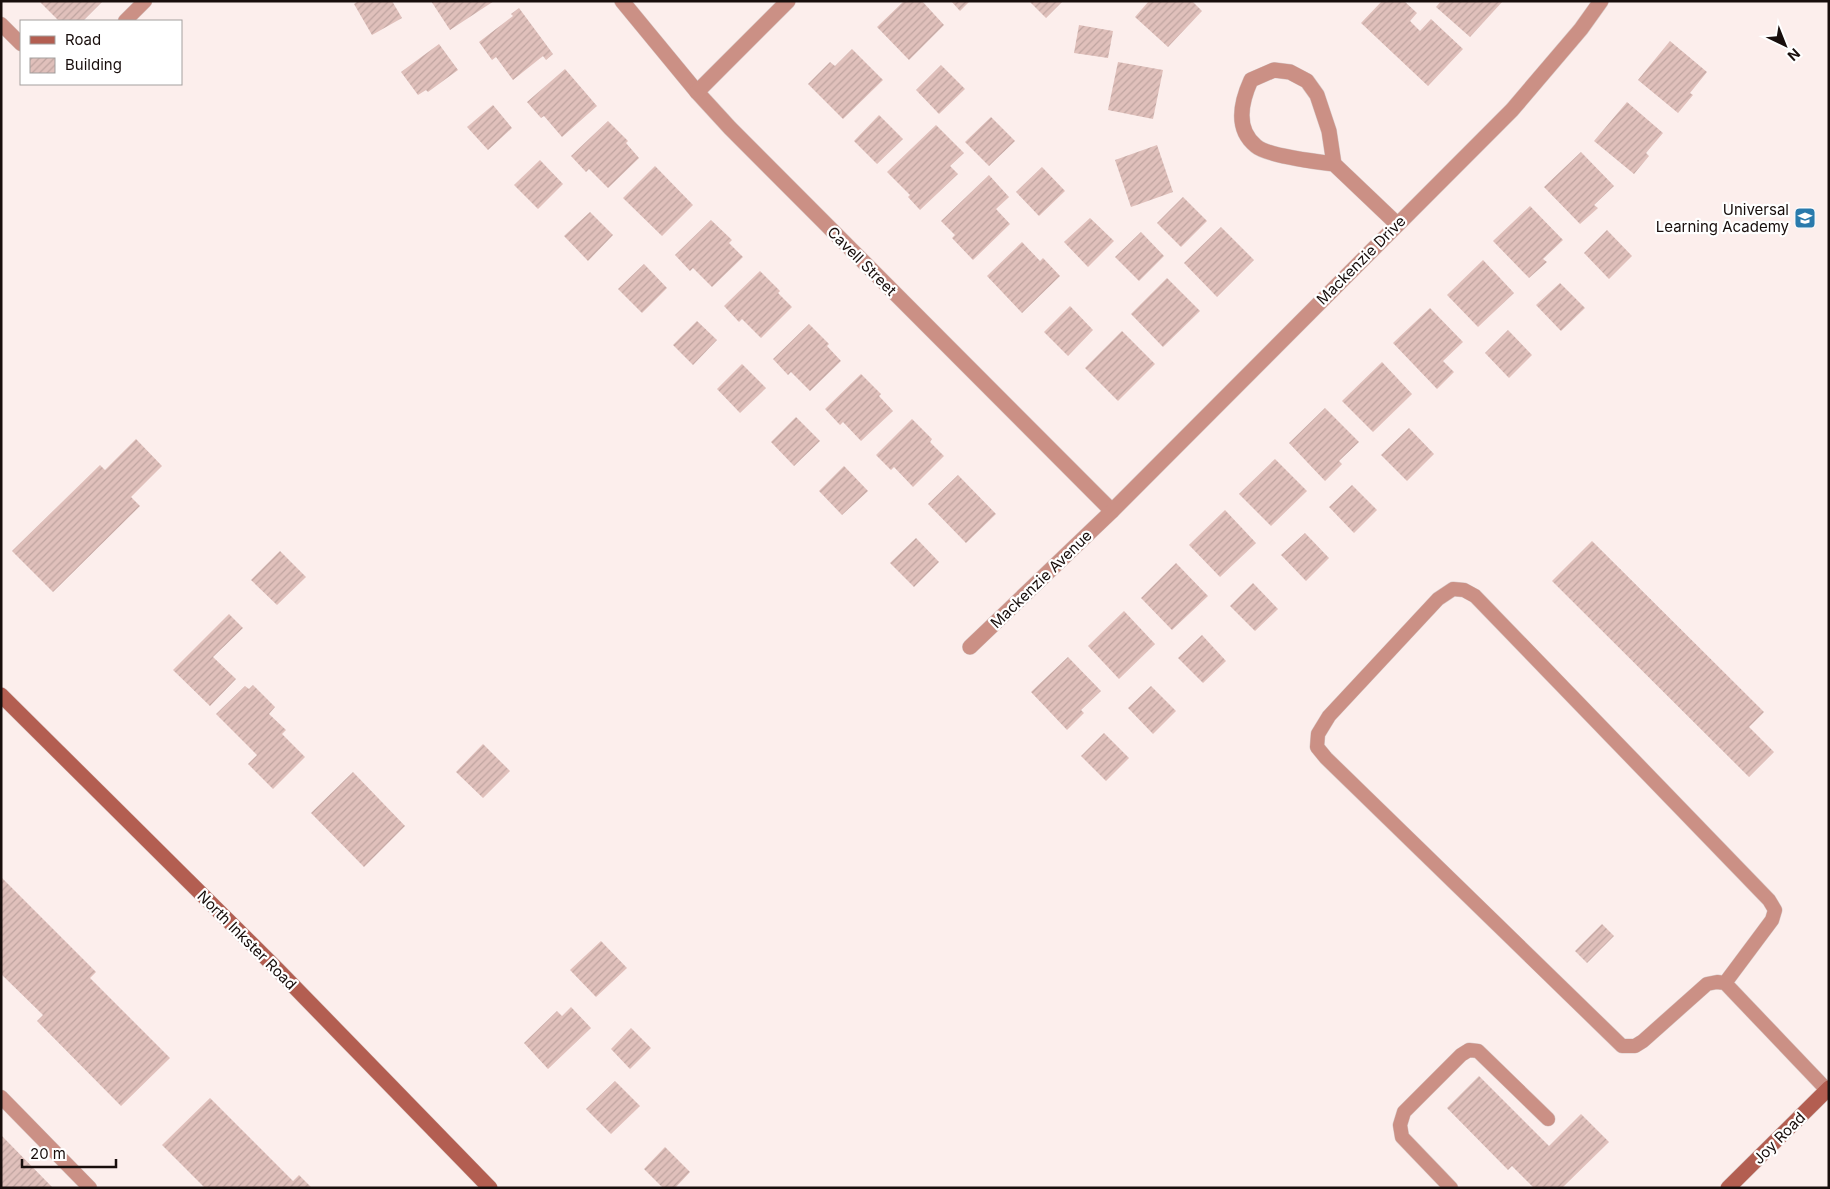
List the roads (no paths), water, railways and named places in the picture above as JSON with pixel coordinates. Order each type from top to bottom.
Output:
[{"type":"main road","name":"North Inkster Road","points":[[1,695],[265,957],[490,1188]]},
{"type":"main road","name":"Joy Road","points":[[1728,1188],[1828,1089]]},
{"type":"street","name":"Cavell Street","points":[[622,1],[697,92],[730,128],[1112,511]]},
{"type":"street","points":[[697,92],[788,1]]},
{"type":"street","name":"Mackenzie Drive","points":[[1112,511],[1512,110],[1581,29],[1601,1]]},
{"type":"street","points":[[1334,164],[1329,130],[1317,95],[1307,81],[1290,72],[1274,70],[1251,80],[1246,90],[1241,111],[1244,133],[1257,148],[1287,157],[1334,164],[1397,224]]},
{"type":"street","name":"Mackenzie Avenue","points":[[970,647],[1112,511]]},
{"type":"lane","points":[[126,20],[145,1]]},
{"type":"lane","points":[[1,24],[20,43]]},
{"type":"lane","points":[[1725,983],[1772,920],[1775,910],[1769,900],[1475,596],[1464,590],[1453,589],[1438,599],[1329,716],[1318,734],[1316,747],[1622,1046],[1635,1046],[1643,1041],[1707,984],[1725,983],[1828,1089]]},
{"type":"lane","points":[[1451,1188],[1402,1137],[1400,1125],[1404,1112],[1461,1055],[1469,1050],[1478,1051],[1548,1119]]},
{"type":"lane","points":[[1,1097],[90,1188]]},
{"type":"place","name":"Universal Learning Academy","points":[[1805,218]]}]
